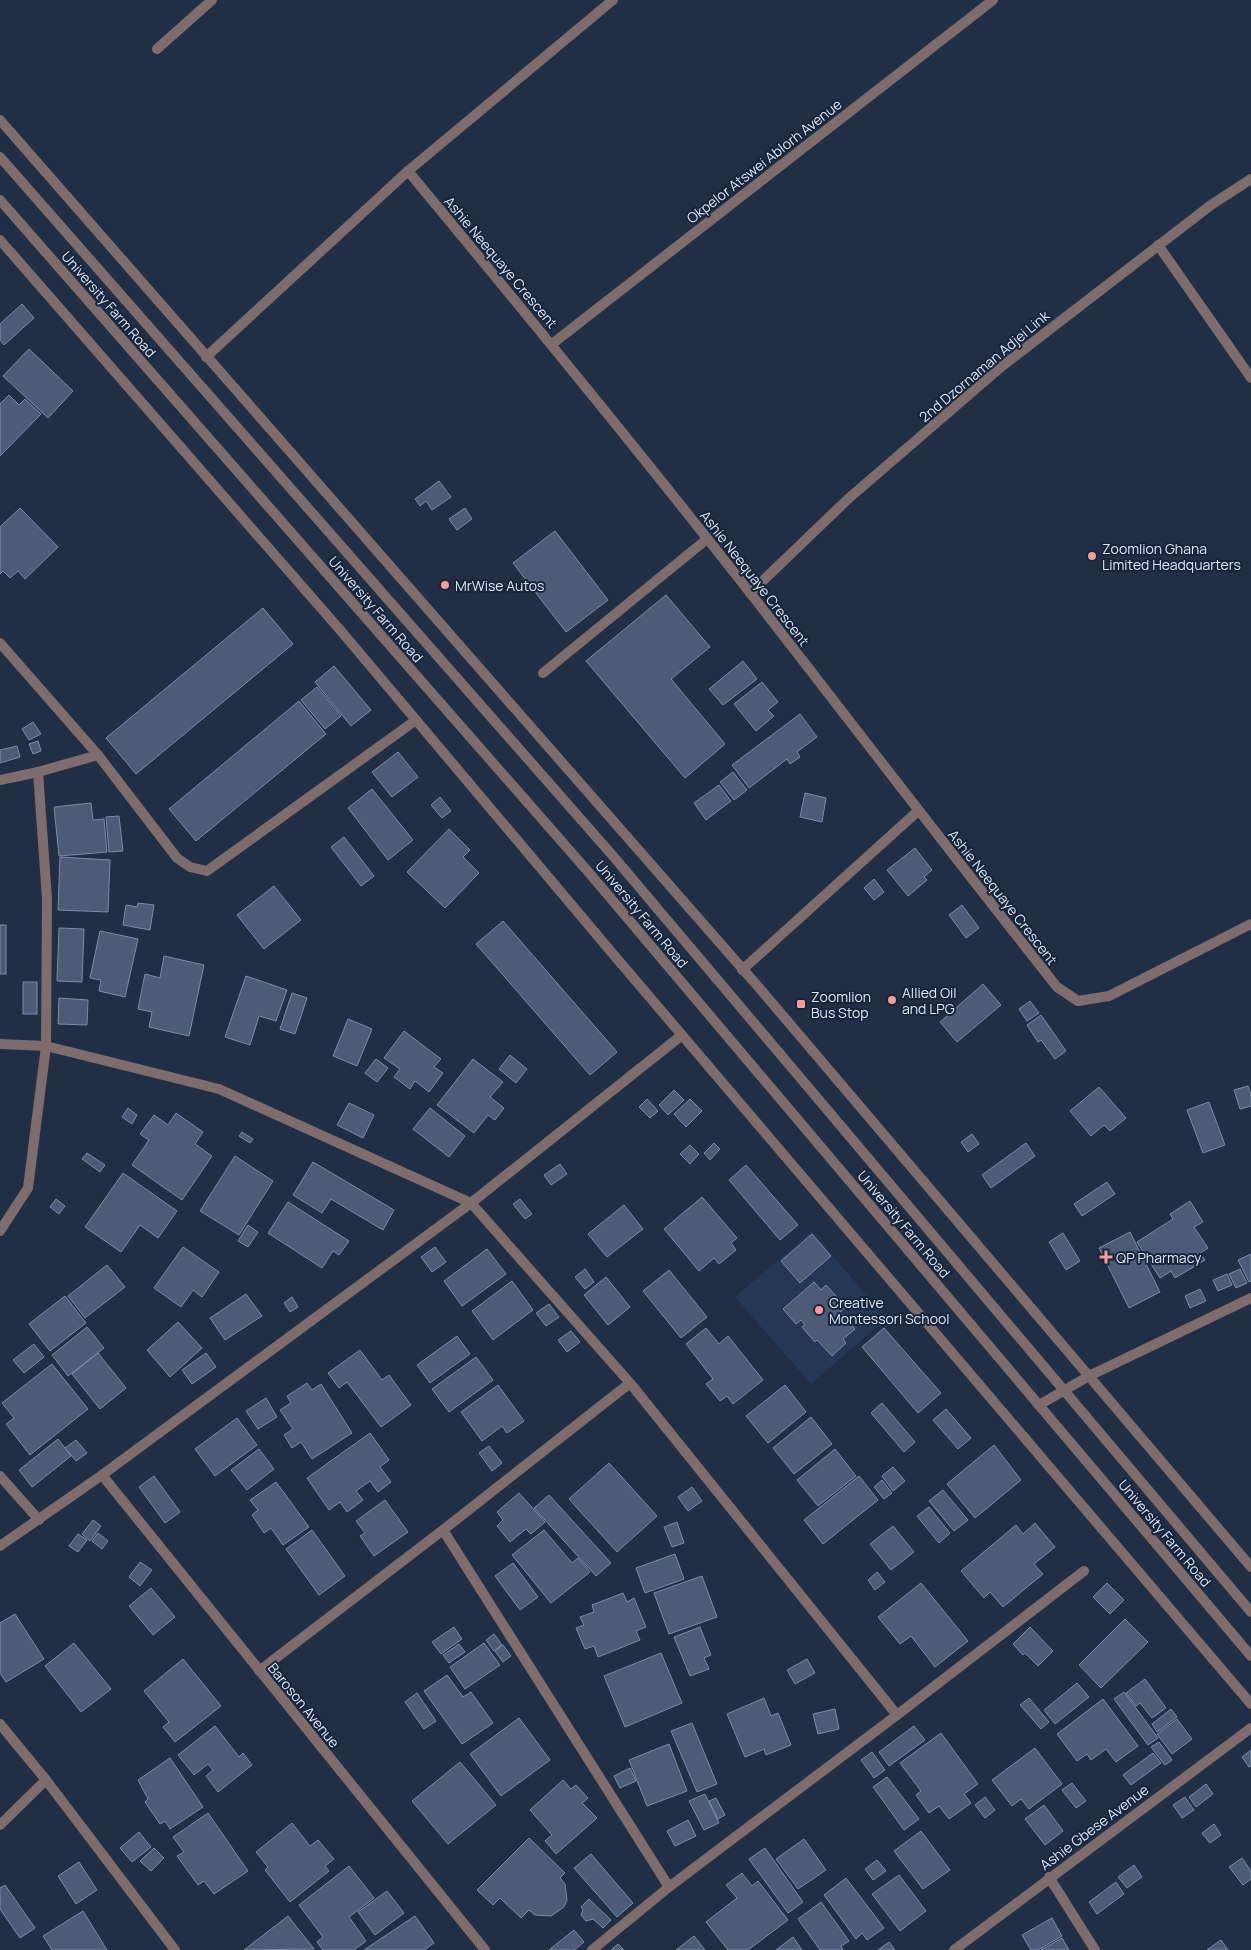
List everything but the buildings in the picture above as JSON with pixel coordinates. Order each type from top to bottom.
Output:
[{"type":"street","points":[[157,49],[212,0]]},
{"type":"street","points":[[206,357],[408,171],[613,0]]},
{"type":"street","name":"Okpelor Atswei Ablorh Avenue","points":[[552,344],[994,0]]},
{"type":"street","points":[[0,120],[630,839],[914,1168],[1251,1567]]},
{"type":"street","name":"University Farm Road","points":[[0,157],[613,856],[1251,1612]]},
{"type":"street","name":"Ashie Neequaye Crescent","points":[[408,171],[552,344],[750,593],[1056,987],[1078,1001],[1109,996],[1251,924]]},
{"type":"street","name":"2nd Dzornaman Adjei Link","points":[[750,593],[848,499],[1001,367],[1211,205],[1251,179]]},
{"type":"street","name":"University Farm Road","points":[[0,200],[591,875],[1251,1656]]},
{"type":"street","points":[[0,240],[322,609],[1251,1704]]},
{"type":"street","points":[[1158,245],[1251,378]]},
{"type":"street","points":[[543,674],[707,539]]},
{"type":"street","points":[[0,643],[98,756],[177,858],[190,867],[207,871],[416,720]]},
{"type":"street","points":[[0,780],[98,756]]},
{"type":"street","points":[[0,1231],[28,1188],[46,1046],[48,899],[38,772]]},
{"type":"street","points":[[742,970],[918,811]]},
{"type":"street","points":[[0,1546],[102,1475],[471,1203],[682,1035]]},
{"type":"street","points":[[0,1044],[46,1046],[219,1089],[471,1203],[630,1383],[897,1715]]},
{"type":"street","points":[[1040,1405],[1089,1376],[1251,1298]]},
{"type":"street","points":[[258,1671],[444,1530],[630,1383]]},
{"type":"street","name":"Baroson Avenue","points":[[102,1475],[258,1671],[485,1950]]},
{"type":"street","points":[[0,1476],[39,1520]]},
{"type":"street","points":[[444,1530],[669,1886]]},
{"type":"street","points":[[592,1950],[669,1886],[897,1715],[1084,1571]]},
{"type":"street","points":[[0,1724],[46,1780],[175,1950]]},
{"type":"street","name":"Ashie Gbese Avenue","points":[[954,1950],[1049,1877],[1251,1728]]},
{"type":"street","points":[[0,1825],[46,1780]]},
{"type":"street","points":[[1049,1877],[1095,1950]]},
{"type":"shaded area","points":[[812,1231],[886,1319],[811,1384],[735,1297]]},
{"type":"place","name":"Zoomlion Ghana Limited Headquarters","points":[[1092,556]]},
{"type":"place","name":"MrWise Autos","points":[[445,585]]},
{"type":"place","name":"Allied Oil and LPG","points":[[892,1000]]},
{"type":"place","name":"Zoomlion Bus Stop","points":[[801,1004]]},
{"type":"place","name":"QP Pharmacy","points":[[1106,1257]]},
{"type":"place","name":"Creative Montessori School","points":[[819,1310]]}]
